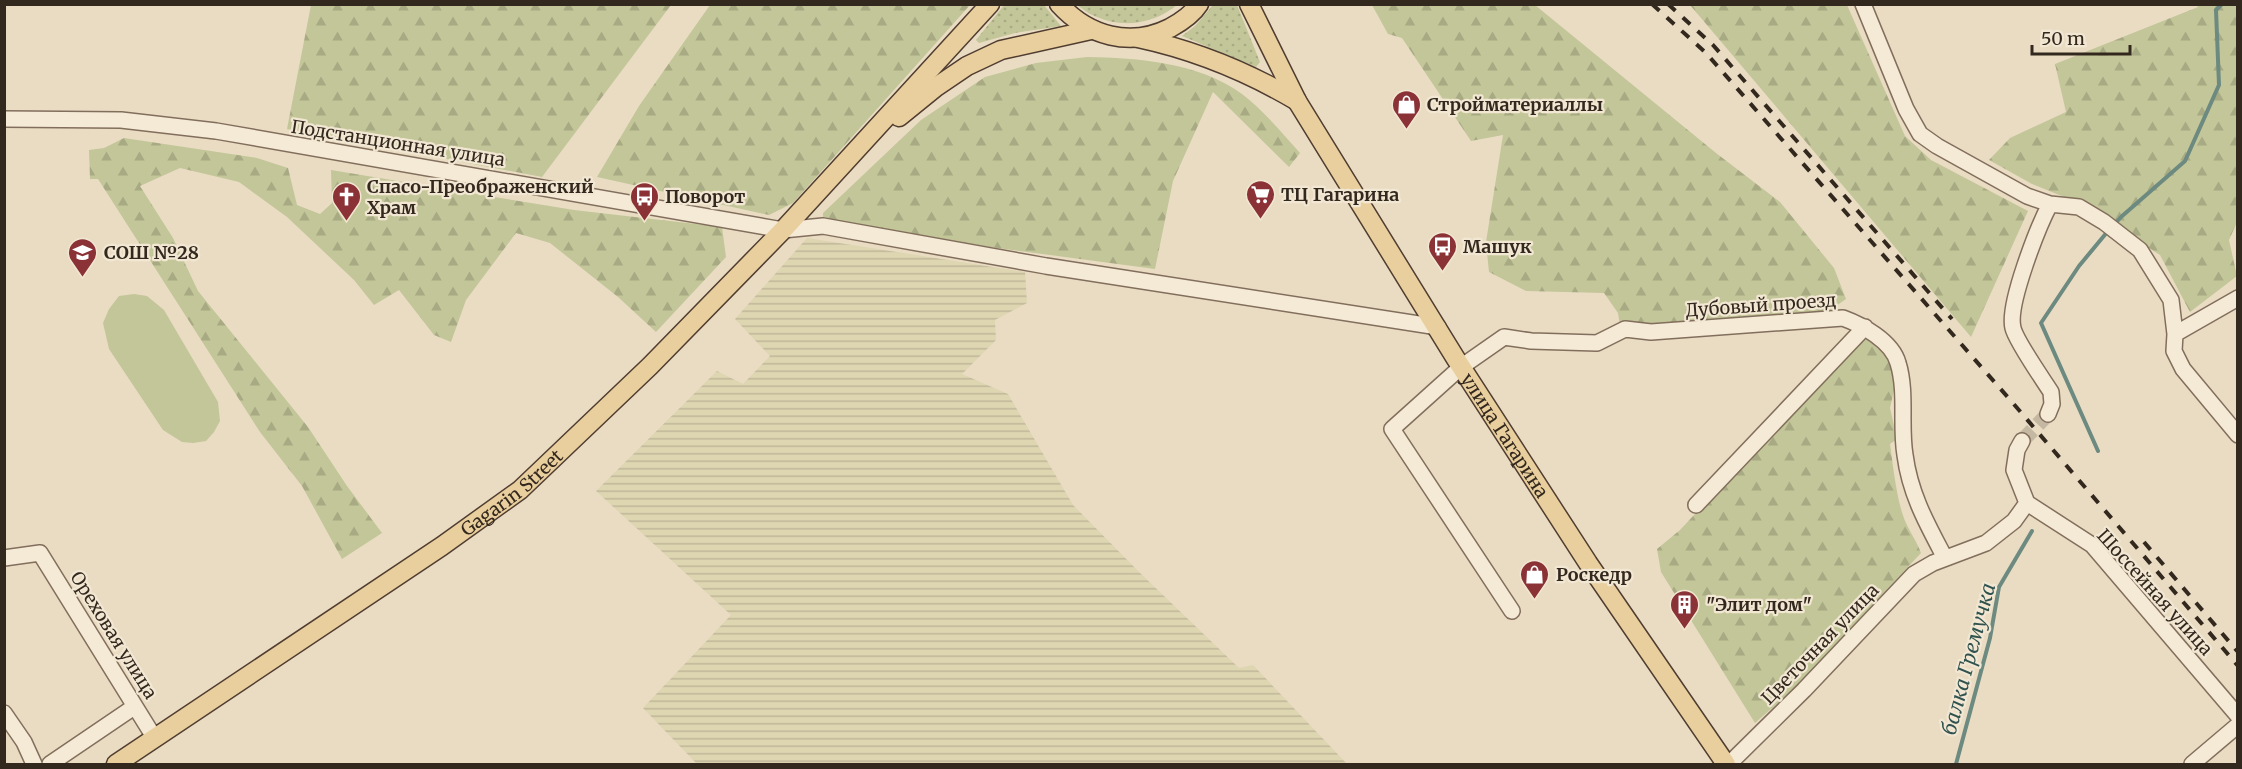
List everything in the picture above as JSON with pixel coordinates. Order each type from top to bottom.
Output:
[{"type":"main road","points":[[854,154],[990,4]]},
{"type":"main road","points":[[1059,4],[1071,17],[1091,30]]},
{"type":"main road","points":[[1138,38],[1160,33],[1180,23],[1199,4]]},
{"type":"main road","name":"улица Гагарина","points":[[1250,4],[1297,100],[1461,368],[1588,563],[1728,765]]},
{"type":"main road","points":[[854,154],[936,87],[967,66],[1001,50],[1091,30]]},
{"type":"main road","name":"улица Гагарина","points":[[1091,30],[1122,38],[1138,38],[1160,43],[1225,64],[1297,100]]},
{"type":"main road","name":"Gagarin Street","points":[[116,765],[442,546],[520,490],[650,366],[854,154]]},
{"type":"street","points":[[1863,4],[1906,109],[1920,134],[1937,146],[2027,196],[2050,204],[2079,207],[2104,222],[2140,250],[2171,300],[2175,334],[2174,351],[2183,369],[2238,435]]},
{"type":"street","name":"Подстанционная улица","points":[[4,119],[121,120],[216,131],[783,230],[823,226],[1046,266],[1438,327]]},
{"type":"street","points":[[2048,414],[2052,404],[2050,392],[2013,329],[2012,317],[2013,306],[2029,258],[2050,204]]},
{"type":"street","points":[[2175,334],[2238,298]]},
{"type":"street","name":"Дубовый проезд","points":[[1512,612],[1392,429],[1461,368],[1504,337],[1531,341],[1597,343],[1625,328],[1651,332],[1843,318],[1865,327]]},
{"type":"street","points":[[1696,505],[1865,327],[1883,341],[1898,361],[1904,455],[1914,497],[1945,558]]},
{"type":"street","points":[[2022,441],[2014,470],[2027,503]]},
{"type":"street","name":"Цветочная улица","points":[[1728,765],[1804,690],[1914,574],[1945,558],[1986,543],[2014,521],[2027,503]]},
{"type":"street","name":"Шоссейная улица","points":[[2027,503],[2092,545],[2238,716]]},
{"type":"street","name":"Ореховая улица","points":[[4,558],[40,553],[154,738]]},
{"type":"street","points":[[51,765],[134,707]]},
{"type":"street","points":[[4,713],[24,742],[34,765]]},
{"type":"street","points":[[2192,765],[2238,725]]},
{"type":"shaded area","points":[[807,238],[1025,272],[1027,303],[995,320],[996,340],[962,374],[1008,394],[1073,505],[1239,668],[1253,665],[1347,764],[697,764],[643,708],[731,615],[596,491],[717,371],[743,384],[770,356],[735,319]]},
{"type":"green space","points":[[311,4],[671,5],[542,177],[287,129]]},
{"type":"green space","points":[[1005,4],[1044,5],[1061,26],[1015,33],[979,43],[976,40]]},
{"type":"green space","points":[[710,5],[970,5],[793,203],[769,215],[597,177],[639,106]]},
{"type":"green space","points":[[1077,5],[1177,5],[1149,20],[1118,23],[1092,15]]},
{"type":"green space","points":[[1213,5],[1237,5],[1260,62],[1256,67],[1182,36],[1195,26]]},
{"type":"green space","points":[[1372,5],[1535,5],[1716,153],[1780,202],[1834,268],[1846,299],[1826,313],[1620,326],[1618,313],[1604,293],[1526,291],[1489,272],[1486,242],[1503,135],[1471,141],[1402,38],[1388,34]]},
{"type":"green space","points":[[1690,5],[1847,5],[1905,136],[1931,160],[2028,211],[1971,337]]},
{"type":"green space","points":[[2197,5],[2237,5],[2238,220],[2229,240],[2237,276],[2190,312],[2160,255],[2079,203],[2032,184],[1989,160],[2010,138],[2066,112],[2055,64],[2198,7]]},
{"type":"green space","points":[[1087,57],[1167,64],[1187,68],[1225,83],[1250,100],[1300,153],[1289,167],[1213,92],[1173,181],[1155,269],[990,247],[823,221],[823,213],[921,120],[985,77],[1036,63]]},
{"type":"green space","points":[[124,138],[257,158],[288,168],[297,205],[320,214],[332,203],[331,170],[574,210],[722,227],[726,257],[656,332],[618,297],[550,243],[516,233],[466,300],[451,342],[434,335],[399,290],[374,305],[354,280],[287,217],[239,182],[180,168],[140,186],[173,238],[198,291],[308,427],[382,533],[342,559],[302,486],[260,432],[98,179],[90,179],[89,150],[104,148]]},
{"type":"green space","points":[[134,294],[147,296],[164,310],[218,402],[220,421],[206,441],[182,442],[163,430],[109,349],[103,323],[109,309],[119,296]]},
{"type":"green space","points":[[1867,339],[1888,358],[1897,377],[1890,408],[1897,439],[1890,444],[1892,463],[1903,515],[1921,553],[1797,686],[1755,723],[1661,572],[1657,549],[1680,530],[1851,347]]},
{"type":"waterway","name":"балка Гремучка","points":[[2113,226],[2185,161],[2219,85],[2216,10],[2222,4]]},
{"type":"waterway","name":"балка Гремучка","points":[[2098,451],[2041,323],[2079,266],[2108,231]]},
{"type":"waterway","name":"балка Гремучка","points":[[1956,764],[1990,638],[1999,587],[2032,531]]},
{"type":"tunnel","points":[[2022,441],[2048,414]]},
{"type":"railway","points":[[1652,4],[1706,53],[2012,402],[2238,666]]},
{"type":"railway","points":[[1668,4],[1713,45],[1952,319]]},
{"type":"railway","points":[[2144,542],[2238,652]]},
{"type":"place","name":"Стройматериаллы","points":[[1406,130]]},
{"type":"place","name":"ТЦ Гагарина","points":[[1260,220]]},
{"type":"place","name":"Спасо-Преображенский Храм","points":[[346,222]]},
{"type":"place","name":"Поворот","points":[[644,222]]},
{"type":"place","name":"Машук","points":[[1442,272]]},
{"type":"place","name":"СОШ №28","points":[[83,278]]},
{"type":"place","name":"Роскедр","points":[[1535,600]]},
{"type":"place","name":"\"Элит дом\"","points":[[1685,630]]}]
